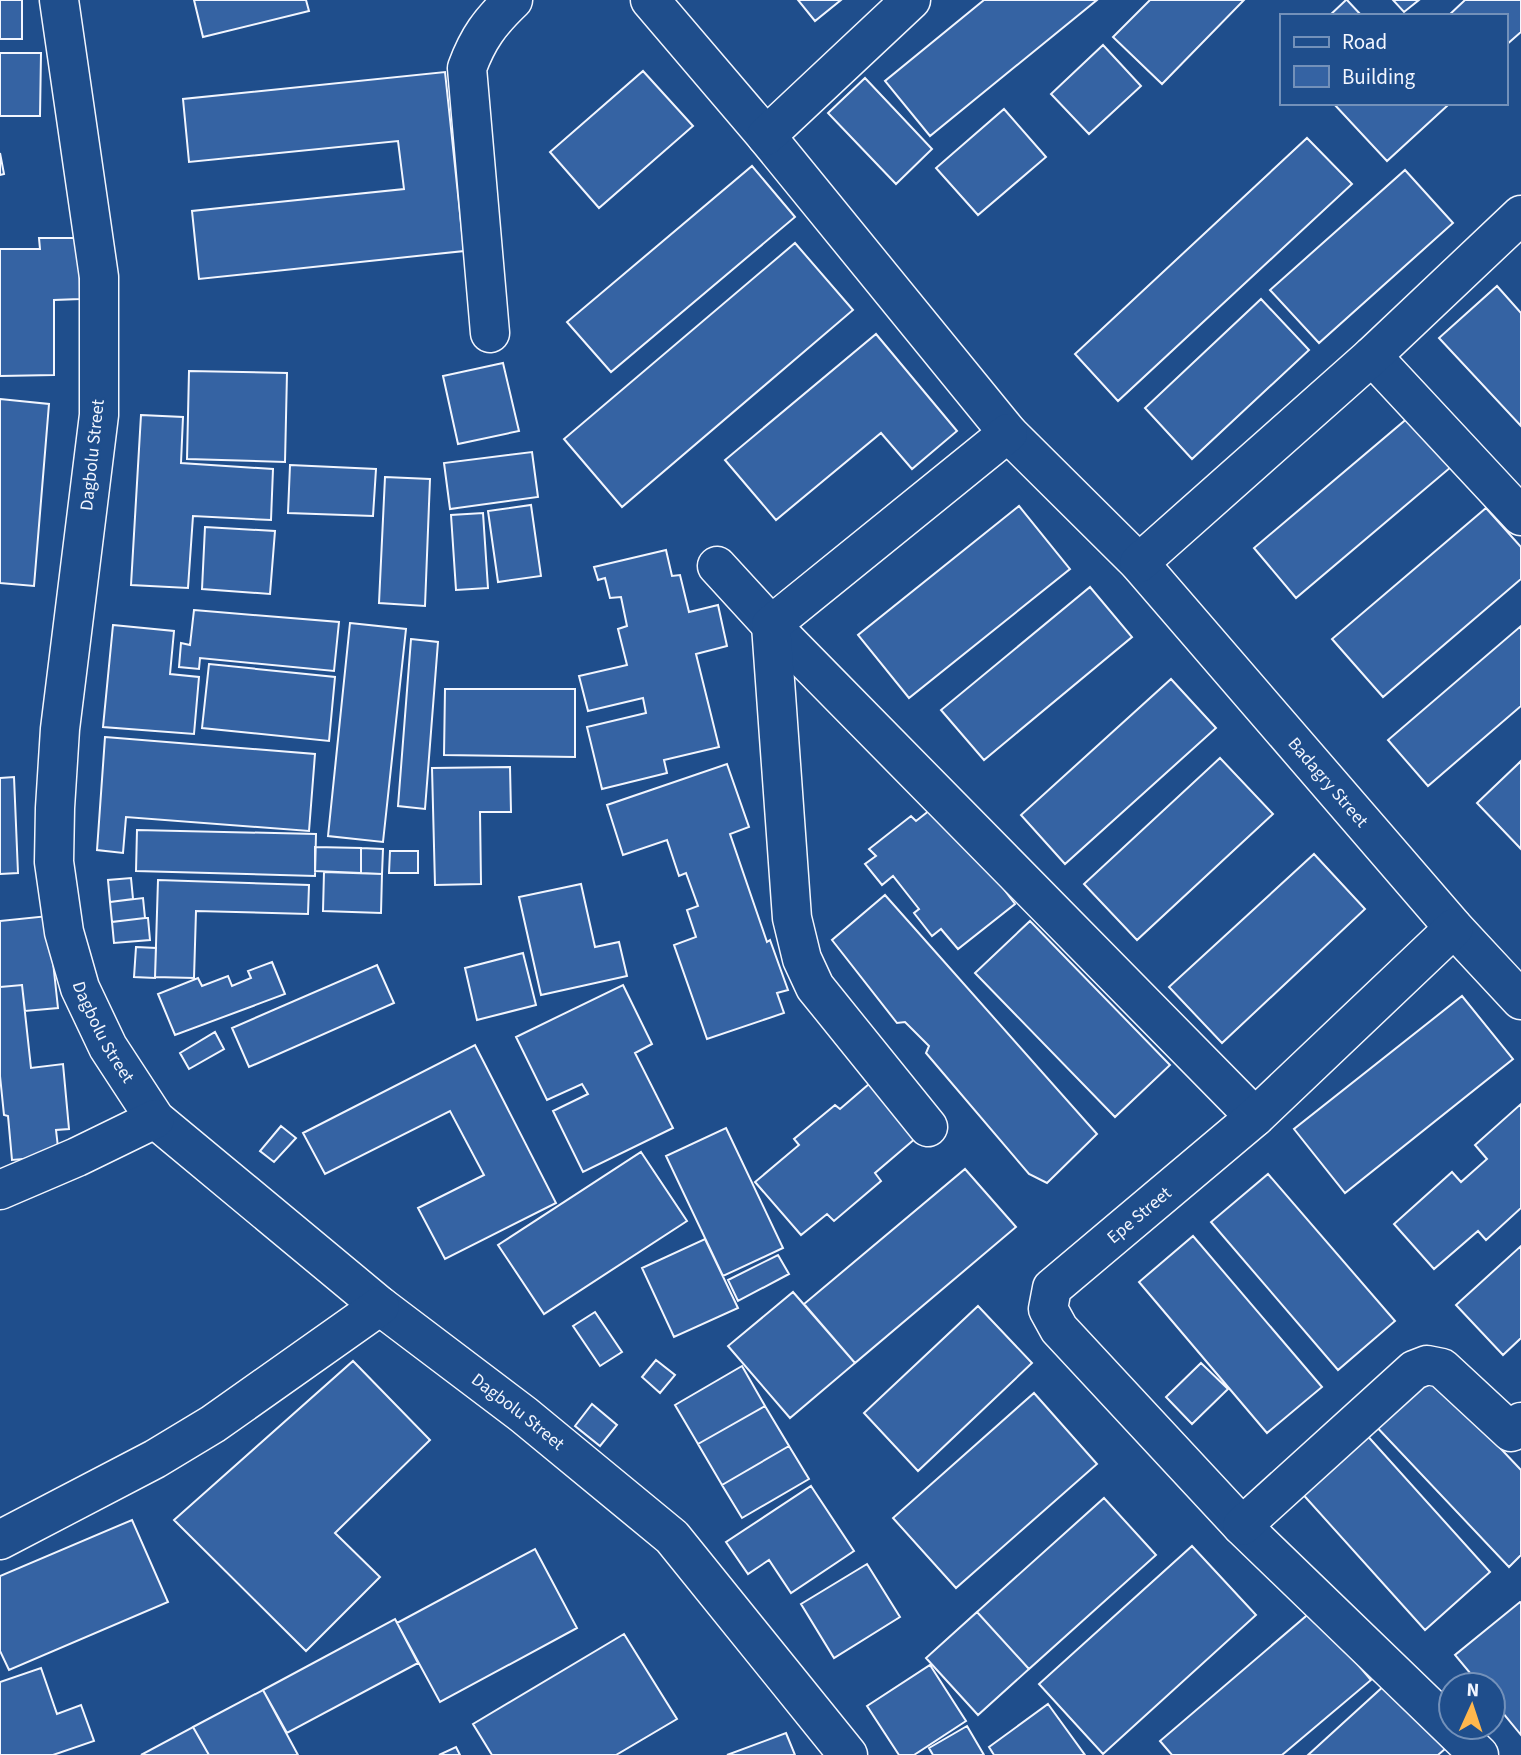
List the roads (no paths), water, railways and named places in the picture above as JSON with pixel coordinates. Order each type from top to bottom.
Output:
[{"type":"street","name":"Dagbolu Street","points":[[59,0],[99,277],[99,415],[60,729],[54,862],[64,932],[80,988],[108,1047],[155,1119],[380,1306],[534,1423],[672,1537],[848,1755]]},
{"type":"street","points":[[490,333],[467,68],[475,45],[489,23],[513,0]]},
{"type":"street","name":"Badagry Street","points":[[650,0],[766,136],[1008,433],[1139,563],[1454,928],[1521,1000]]},
{"type":"street","points":[[766,136],[911,0]]},
{"type":"street","points":[[1139,563],[1372,356],[1521,215]]},
{"type":"street","points":[[1372,356],[1521,516]]},
{"type":"street","points":[[772,625],[1008,433]]},
{"type":"street","points":[[717,566],[1255,1116]]},
{"type":"street","points":[[772,625],[792,918],[802,960],[815,987],[928,1127]]},
{"type":"street","name":"Epe Street","points":[[1242,1526],[1059,1329],[1048,1309],[1052,1288],[1255,1116],[1454,928]]},
{"type":"street","points":[[0,1190],[155,1119]]},
{"type":"street","points":[[0,1540],[155,1459],[213,1424],[380,1306]]},
{"type":"street","points":[[1477,1755],[1242,1526],[1414,1370],[1427,1365],[1442,1368],[1518,1432]]}]
